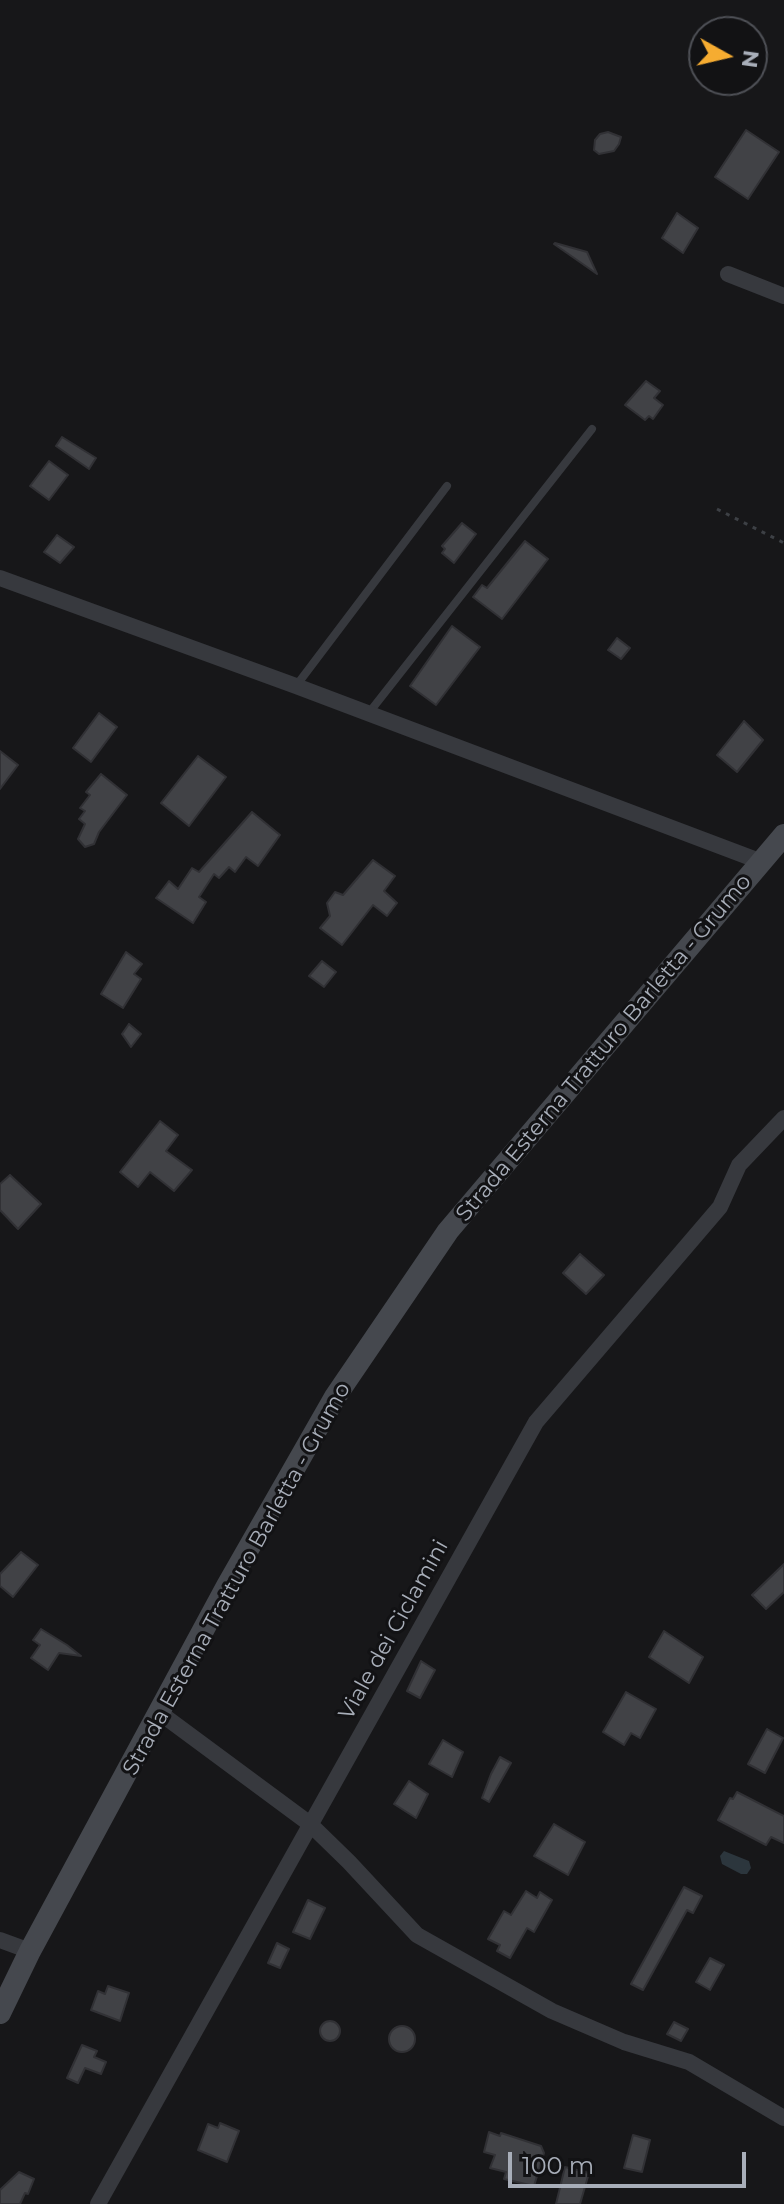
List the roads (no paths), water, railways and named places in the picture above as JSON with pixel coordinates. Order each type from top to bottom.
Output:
[{"type":"street","points":[[728,274],[784,296]]},
{"type":"street","points":[[0,578],[762,862]]},
{"type":"street","name":"Strada Esterna Tratturo Barletta - Grumo","points":[[0,2013],[30,1951],[227,1586],[335,1397],[448,1231],[784,835]]},
{"type":"street","name":"Viale dei Ciclamini","points":[[98,2204],[536,1422],[720,1207],[739,1165],[784,1118]]},
{"type":"street","points":[[160,1713],[310,1824],[417,1935],[552,2011],[624,2042],[689,2062],[784,2118]]},
{"type":"street","points":[[0,1940],[30,1951]]},
{"type":"lane","points":[[367,714],[592,429]]},
{"type":"lane","points":[[296,686],[447,486]]}]
